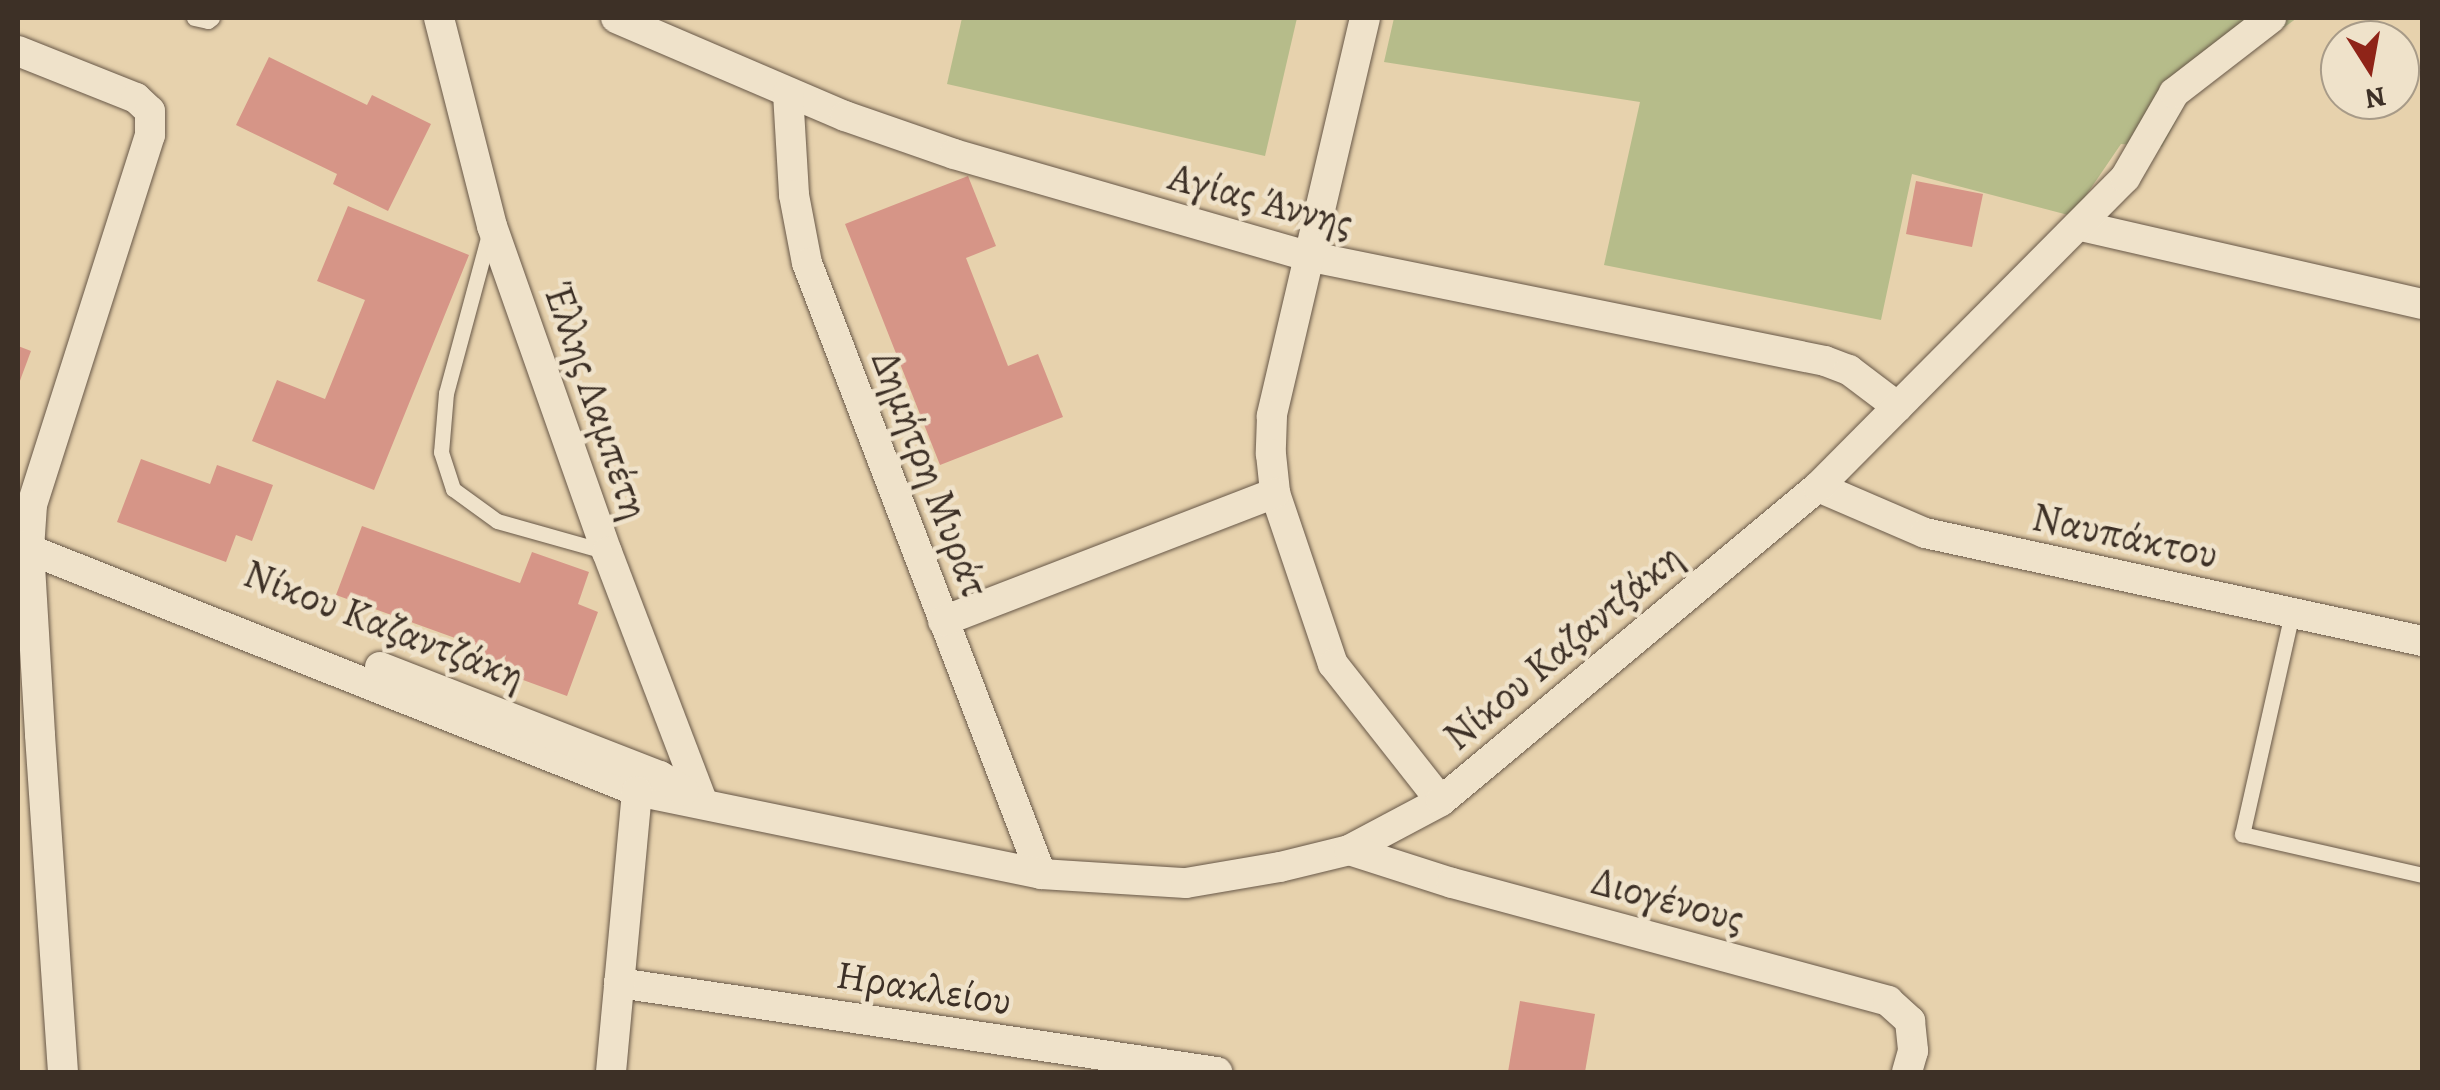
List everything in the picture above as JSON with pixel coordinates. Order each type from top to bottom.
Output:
[{"type":"street","name":"Έλλης Λαμπέτη","points":[[439,18],[492,226],[606,552],[702,803]]},
{"type":"street","name":"Αγίας Άννης","points":[[616,18],[677,29],[788,93],[954,154],[1312,258],[1825,360],[1848,370],[1898,407]]},
{"type":"street","points":[[1366,18],[1272,416],[1275,494],[1333,664],[1441,801]]},
{"type":"street","name":"Νίκου Καζαντζάκη","points":[[23,547],[637,792],[1041,874],[1186,883],[1349,850],[1441,801],[1818,487],[2125,178],[2174,93],[2271,18]]},
{"type":"street","points":[[18,51],[136,98],[150,111],[150,135],[32,505],[23,547],[28,735],[63,1072]]},
{"type":"street","name":"Δημήτρη Μυράτ","points":[[788,93],[794,195],[807,263],[1041,874]]},
{"type":"street","points":[[2080,226],[2422,304]]},
{"type":"street","name":"Ναυπάκτου","points":[[1818,487],[1925,533],[2422,641]]},
{"type":"street","points":[[943,621],[1275,494]]},
{"type":"street","name":"Νίκου Καζαντζάκη","points":[[23,547],[64,548],[92,554],[660,776],[702,803]]},
{"type":"street","points":[[612,1072],[637,792]]},
{"type":"street","name":"Διογένους","points":[[1349,850],[1452,883],[1888,1002],[1910,1021],[1913,1051],[1907,1072]]},
{"type":"street","name":"Ηρακλείου","points":[[618,983],[1217,1072]]},
{"type":"lane","points":[[194,18],[212,18]]},
{"type":"lane","points":[[492,226],[446,393],[441,452],[453,488],[497,521],[606,552]]},
{"type":"lane","points":[[2292,613],[2242,834],[2422,875]]},
{"type":"green space","points":[[962,18],[1297,18],[1265,156],[947,84]]},
{"type":"green space","points":[[1394,18],[2297,18],[2190,95],[2162,147],[2121,144],[2072,216],[1912,174],[1881,320],[1604,265],[1640,102],[1384,62]]},
{"type":"building","points":[[269,57],[367,105],[372,95],[431,124],[388,211],[333,184],[337,174],[236,125]]},
{"type":"building","points":[[968,176],[996,246],[966,258],[1008,366],[1038,354],[1063,417],[940,465],[845,224]]},
{"type":"building","points":[[1916,181],[1983,194],[1972,247],[1906,234]]},
{"type":"building","points":[[348,206],[469,255],[374,490],[252,441],[277,380],[325,399],[365,300],[317,281]]},
{"type":"building","points":[[18,346],[31,351],[18,386]]},
{"type":"building","points":[[141,459],[210,484],[217,465],[273,485],[252,541],[236,535],[226,562],[117,522]]},
{"type":"building","points":[[362,526],[520,583],[532,552],[589,572],[578,604],[598,612],[567,696],[474,662],[480,647],[336,595]]},
{"type":"building","points":[[1520,1001],[1595,1014],[1585,1072],[1508,1072]]}]
